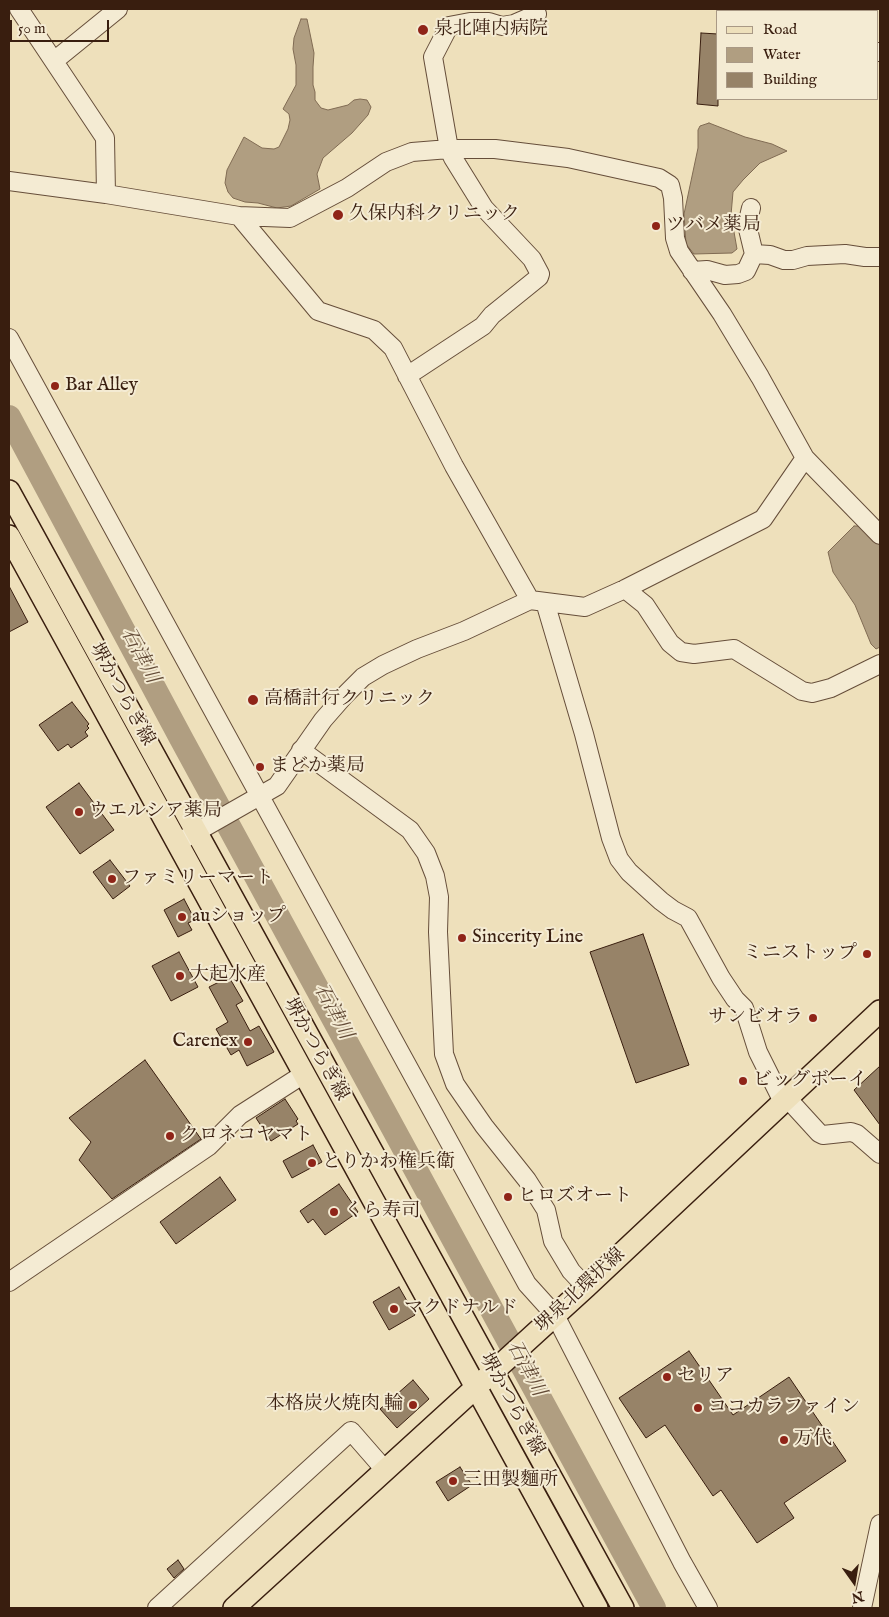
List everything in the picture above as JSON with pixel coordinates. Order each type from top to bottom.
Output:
[{"type":"main road","name":"堺かつらぎ線","points":[[9,491],[203,829],[500,1365],[623,1608]]},
{"type":"main road","name":"堺かつらぎ線","points":[[9,536],[597,1608]]},
{"type":"main road","name":"堺泉北環状線","points":[[234,1608],[586,1287],[880,1011]]},
{"type":"street","points":[[19,9],[105,138],[106,194]]},
{"type":"street","points":[[54,61],[118,9]]},
{"type":"street","points":[[407,376],[483,326],[492,315],[539,277],[540,274],[532,259],[484,208],[448,149],[433,57],[449,26],[470,22],[489,22],[502,26],[514,24],[537,14]]},
{"type":"street","points":[[9,181],[106,194],[239,216],[290,218],[347,188],[386,162],[412,152],[448,149],[495,149],[568,158],[659,178],[670,185],[673,198],[675,238],[679,251],[760,376],[805,458],[880,535]]},
{"type":"street","points":[[692,270],[708,270],[725,274],[738,274],[746,271],[754,254],[747,225],[750,208]]},
{"type":"street","points":[[239,216],[318,311],[374,330],[393,348],[454,466],[538,601],[584,734],[611,838],[619,859],[629,872],[661,902],[688,918],[720,978],[744,1008],[758,1052],[785,1100],[819,1133],[823,1135],[851,1132],[858,1134],[880,1154]]},
{"type":"street","points":[[754,254],[770,255],[784,260],[793,260],[807,256],[845,254],[880,257]]},
{"type":"street","points":[[9,338],[527,1284],[550,1320],[708,1608]]},
{"type":"street","points":[[178,844],[277,786],[323,720],[344,696],[370,673],[417,649],[538,601],[585,607],[625,589],[763,519],[805,458]]},
{"type":"street","points":[[625,589],[645,605],[670,643],[681,652],[694,654],[734,649],[802,691],[812,693],[831,688],[880,664]]},
{"type":"street","points":[[301,750],[410,830],[426,854],[435,876],[439,897],[438,932],[444,1054],[455,1084],[484,1126],[527,1180],[546,1210],[553,1241],[571,1271],[586,1287]]},
{"type":"street","points":[[9,1282],[209,1146],[240,1115],[304,1074]]},
{"type":"street","points":[[157,1608],[352,1431],[385,1470]]},
{"type":"street","points":[[862,1608],[880,1524]]},
{"type":"water","points":[[301,19],[307,19],[314,53],[313,85],[315,100],[321,108],[328,110],[348,105],[354,100],[367,100],[371,107],[368,115],[352,133],[323,158],[317,174],[320,189],[291,206],[277,208],[233,198],[228,192],[225,183],[227,170],[244,137],[262,148],[274,149],[279,147],[288,129],[289,114],[283,109],[296,85],[296,65],[293,49],[294,38]]},
{"type":"water","points":[[709,123],[745,137],[772,144],[787,151],[760,163],[733,192],[731,215],[737,249],[732,253],[694,254],[686,244],[684,214],[698,148],[698,130],[700,126]]},
{"type":"water","points":[[854,526],[862,526],[880,544],[880,647],[876,649],[871,644],[855,605],[833,572],[828,552]]},
{"type":"building","points":[[701,33],[716,34],[716,100],[718,100],[718,106],[697,104]]},
{"type":"building","points":[[9,586],[28,622],[9,632]]},
{"type":"building","points":[[72,702],[89,724],[87,726],[89,728],[85,732],[88,736],[71,748],[68,744],[58,751],[39,725]]},
{"type":"building","points":[[79,783],[114,830],[80,854],[46,807]]},
{"type":"building","points":[[110,860],[130,886],[113,899],[93,872]]},
{"type":"building","points":[[184,899],[195,920],[188,923],[192,930],[178,937],[164,910]]},
{"type":"building","points":[[643,934],[689,1065],[636,1083],[590,952]]},
{"type":"building","points":[[179,952],[198,987],[171,1001],[152,966]]},
{"type":"building","points":[[229,977],[243,1001],[236,1005],[250,1031],[259,1026],[274,1052],[247,1066],[239,1050],[231,1055],[216,1029],[228,1022],[209,987]]},
{"type":"building","name":"クロネコヤマト","points":[[145,1060],[201,1139],[112,1199],[79,1160],[91,1142],[69,1118]]},
{"type":"building","points":[[880,1066],[880,1125],[854,1090]]},
{"type":"building","points":[[285,1099],[298,1119],[296,1121],[298,1124],[271,1141],[256,1118]]},
{"type":"building","points":[[313,1145],[322,1162],[292,1178],[283,1161]]},
{"type":"building","points":[[220,1177],[236,1200],[176,1244],[160,1222]]},
{"type":"building","points":[[339,1184],[358,1212],[325,1235],[313,1219],[308,1223],[300,1211]]},
{"type":"building","name":"マクドナルド","points":[[399,1287],[415,1315],[389,1330],[373,1302]]},
{"type":"building","points":[[689,1351],[733,1415],[789,1377],[846,1461],[784,1503],[794,1518],[757,1543],[721,1490],[713,1496],[665,1425],[646,1438],[619,1398]]},
{"type":"building","points":[[413,1380],[429,1399],[397,1428],[380,1409]]},
{"type":"building","points":[[460,1467],[472,1485],[448,1501],[436,1482]]},
{"type":"building","points":[[178,1560],[184,1569],[174,1578],[167,1569]]},
{"type":"waterway","name":"石津川","points":[[9,417],[182,740],[654,1608]]},
{"type":"place","name":"泉北陣内病院","points":[[423,30]]},
{"type":"place","name":"久保内科クリニック","points":[[338,215]]},
{"type":"place","name":"ツバメ薬局","points":[[656,226]]},
{"type":"place","name":"Bar Alley","points":[[55,386]]},
{"type":"place","name":"高橋計行クリニック","points":[[253,700]]},
{"type":"place","name":"まどか薬局","points":[[260,767]]},
{"type":"place","name":"ウエルシア薬局","points":[[79,812]]},
{"type":"place","name":"ファミリーマート","points":[[112,879]]},
{"type":"place","name":"auショップ","points":[[182,917]]},
{"type":"place","name":"Sincerity Line","points":[[462,938]]},
{"type":"place","name":"ミニストップ","points":[[867,954]]},
{"type":"place","name":"大起水産","points":[[180,976]]},
{"type":"place","name":"サンビオラ","points":[[813,1018]]},
{"type":"place","name":"Carenex","points":[[248,1042]]},
{"type":"place","name":"ビッグボーイ","points":[[743,1081]]},
{"type":"place","name":"クロネコヤマト","points":[[170,1136]]},
{"type":"place","name":"とりかわ権兵衛","points":[[312,1163]]},
{"type":"place","name":"ヒロズオート","points":[[508,1197]]},
{"type":"place","name":"くら寿司","points":[[334,1212]]},
{"type":"place","name":"マクドナルド","points":[[394,1309]]},
{"type":"place","name":"セリア","points":[[667,1377]]},
{"type":"place","name":"本格炭火焼肉 輪","points":[[413,1405]]},
{"type":"place","name":"ココカラファイン","points":[[698,1408]]},
{"type":"place","name":"万代","points":[[784,1440]]},
{"type":"place","name":"三田製麵所","points":[[453,1481]]}]
